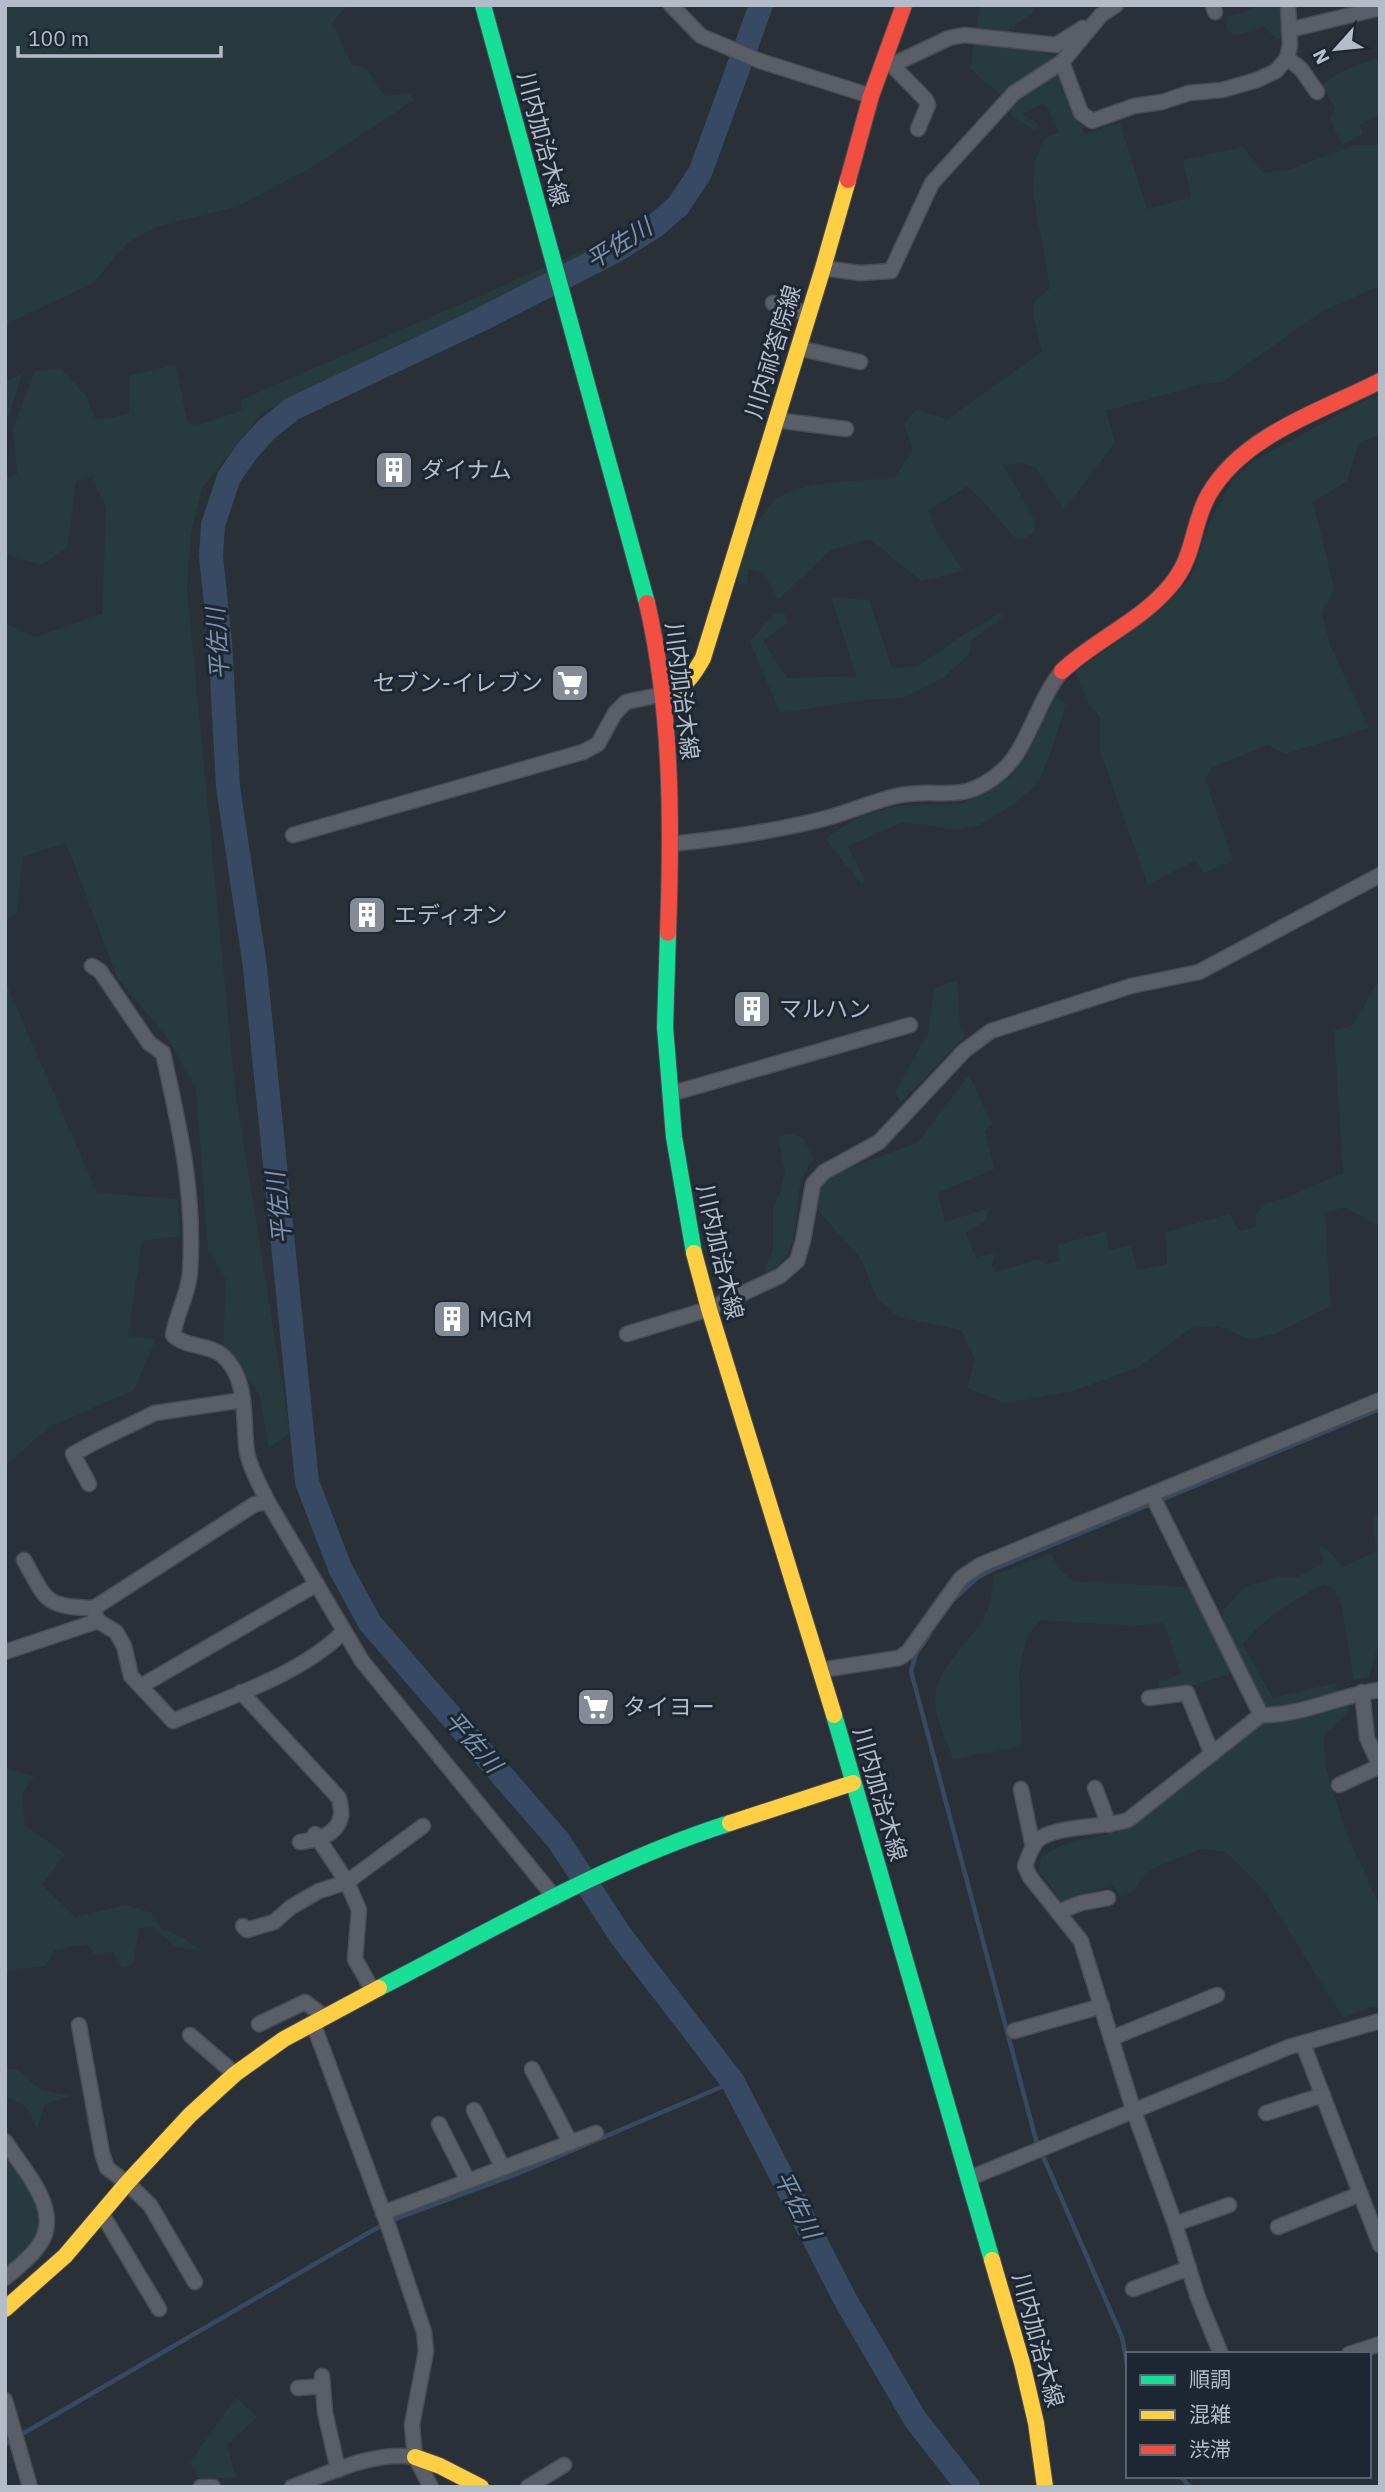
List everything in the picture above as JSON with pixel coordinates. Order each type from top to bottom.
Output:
[{"type":"main road","name":"川内加治木線","points":[[483,5],[640,575],[656,643],[670,769],[671,844],[665,1027],[680,1184],[690,1233],[709,1309],[821,1670],[1023,2363],[1036,2423],[1045,2487]]},
{"type":"main road","name":"川内祁答院線","points":[[663,694],[677,692],[693,677],[703,658],[823,268],[871,96],[888,64],[904,5]]},
{"type":"main road","points":[[1062,671],[1076,656],[1133,621],[1159,597],[1187,562],[1211,491],[1242,454],[1270,436],[1380,381]]},
{"type":"main road","points":[[5,2309],[65,2256],[190,2115],[235,2074],[273,2046],[373,1991],[610,1870],[698,1833],[853,1783]]},
{"type":"main road","points":[[415,2457],[440,2466],[481,2487]]},
{"type":"street","points":[[671,5],[701,36],[760,61],[871,96]]},
{"type":"street","points":[[918,129],[928,105],[926,100],[888,64],[949,38],[964,35],[1056,45],[1116,5]]},
{"type":"street","points":[[1062,62],[1081,113],[1091,121],[1134,106],[1162,102],[1189,93],[1222,90],[1257,80],[1276,71],[1287,58],[1288,5]]},
{"type":"street","points":[[1289,30],[1380,8]]},
{"type":"street","points":[[823,268],[860,273],[891,271],[932,183],[1014,93],[1062,62],[1101,15]]},
{"type":"street","points":[[1287,58],[1301,69],[1317,92]]},
{"type":"street","points":[[773,303],[808,314]]},
{"type":"street","points":[[798,348],[860,362]]},
{"type":"street","points":[[776,420],[846,429]]},
{"type":"street","points":[[671,844],[726,838],[817,821],[894,796],[964,793],[975,790],[1011,763],[1052,683],[1062,671]]},
{"type":"street","points":[[293,835],[583,752],[598,744],[615,713],[626,702],[663,694]]},
{"type":"street","points":[[627,1334],[709,1309],[780,1276],[797,1261],[813,1184],[824,1172],[879,1142],[964,1051],[991,1031],[1130,986],[1199,972],[1380,875]]},
{"type":"street","points":[[92,966],[100,971],[149,1043],[163,1053],[182,1138],[190,1190],[190,1276],[176,1316],[173,1335],[178,1340],[220,1353],[232,1367],[243,1399],[247,1454],[268,1502],[362,1661],[558,1897]]},
{"type":"street","points":[[670,1094],[910,1025]]},
{"type":"street","points":[[89,1484],[73,1454],[155,1413],[243,1399]]},
{"type":"street","points":[[821,1670],[899,1658],[908,1652],[961,1578],[980,1565],[1154,1500],[1380,1400]]},
{"type":"street","points":[[1154,1500],[1261,1715]]},
{"type":"street","points":[[5,1652],[96,1614],[255,1504],[268,1502]]},
{"type":"street","points":[[24,1560],[43,1593],[54,1604],[96,1614],[116,1632],[124,1646],[131,1676],[173,1721],[275,1678],[333,1642],[344,1631]]},
{"type":"street","points":[[141,1686],[317,1584]]},
{"type":"street","points":[[1220,2352],[1198,2298],[1175,2224],[1133,2109],[1081,1941],[1030,1877],[1025,1866],[1039,1839],[1058,1831],[1128,1820],[1261,1715],[1282,1716],[1362,1692],[1380,1690]]},
{"type":"street","points":[[241,1692],[339,1798],[341,1816],[335,1828],[300,1842]]},
{"type":"street","points":[[1339,1785],[1380,1766],[1367,1738],[1362,1692]]},
{"type":"street","points":[[1149,1698],[1187,1693],[1212,1754]]},
{"type":"street","points":[[1095,1788],[1109,1825]]},
{"type":"street","points":[[1021,1789],[1034,1847]]},
{"type":"street","points":[[243,1927],[253,1930],[274,1922],[291,1907],[319,1891],[347,1882],[423,1826]]},
{"type":"street","points":[[317,1837],[347,1882],[359,1910],[355,1959],[373,1991]]},
{"type":"street","points":[[1058,1912],[1081,1903],[1108,1898]]},
{"type":"street","points":[[1112,2038],[1217,1995]]},
{"type":"street","points":[[259,2024],[305,2002],[319,2020],[424,2332],[426,2351],[412,2425],[415,2457],[431,2487]]},
{"type":"street","points":[[1014,2031],[1102,2006]]},
{"type":"street","points":[[970,2178],[1289,2047],[1380,2021]]},
{"type":"street","points":[[79,2025],[107,2168],[150,2205],[195,2282]]},
{"type":"street","points":[[190,2035],[235,2074]]},
{"type":"street","points":[[1303,2044],[1380,2245]]},
{"type":"street","points":[[532,2069],[570,2142]]},
{"type":"street","points":[[1266,2113],[1323,2095]]},
{"type":"street","points":[[474,2110],[503,2168]]},
{"type":"street","points":[[439,2124],[468,2181]]},
{"type":"street","points":[[386,2220],[468,2181],[596,2133]]},
{"type":"street","points":[[5,2141],[41,2195],[47,2233],[37,2248],[5,2278]]},
{"type":"street","points":[[1278,2227],[1360,2194]]},
{"type":"street","points":[[1175,2224],[1229,2206]]},
{"type":"street","points":[[102,2214],[159,2309]]},
{"type":"street","points":[[1133,2289],[1189,2268]]},
{"type":"street","points":[[1355,2352],[1380,2344]]},
{"type":"street","points":[[298,2388],[323,2381],[324,2412],[338,2470]]},
{"type":"street","points":[[5,2400],[30,2487]]},
{"type":"street","points":[[292,2487],[356,2463],[397,2455],[415,2457]]},
{"type":"street","points":[[528,2487],[564,2465]]},
{"type":"street","points":[[201,2487],[212,2487]]},
{"type":"green space","points":[[5,5],[347,5],[332,23],[352,65],[366,68],[384,95],[410,94],[414,100],[309,169],[236,207],[159,226],[128,242],[93,283],[5,325]]},
{"type":"green space","points":[[980,5],[1034,5],[1034,12],[1009,29],[1010,45],[1054,56],[1066,94],[1085,134],[1120,123],[1147,209],[1191,197],[1183,160],[1243,147],[1263,173],[1288,170],[1355,145],[1380,145],[1380,286],[1324,310],[1222,382],[1202,384],[1106,411],[1115,442],[1064,510],[1036,468],[1022,462],[1004,466],[1034,519],[1035,531],[1025,538],[1014,537],[967,486],[929,510],[933,525],[963,571],[921,581],[870,539],[831,550],[778,600],[763,572],[748,569],[747,584],[739,584],[734,575],[757,524],[775,500],[786,493],[815,485],[895,478],[913,449],[904,424],[916,409],[948,419],[1042,352],[1033,314],[1035,301],[1050,288],[1033,192],[1035,160],[1045,138],[1059,132],[1045,103],[1022,114],[1039,124],[1035,130],[1012,117],[999,94],[970,69]]},
{"type":"green space","points":[[1258,5],[1281,5],[1282,38],[1276,39],[1265,27],[1234,36],[1227,30],[1227,17],[1251,10]]},
{"type":"green space","points":[[1376,58],[1380,67],[1380,115],[1360,124],[1363,134],[1342,145],[1330,119],[1335,107],[1321,85],[1343,71]]},
{"type":"green space","points":[[607,243],[473,317],[263,412],[202,488],[191,533],[187,589],[235,1089],[290,1433],[269,1448],[259,1394],[223,1345],[226,1279],[208,1250],[196,1089],[168,1039],[117,977],[66,843],[23,857],[17,913],[5,920],[5,623],[35,637],[102,614],[106,508],[92,477],[76,481],[68,546],[42,565],[5,554],[5,478],[17,474],[13,429],[35,371],[61,369],[86,396],[96,420],[129,414],[130,375],[175,365],[188,422],[194,426],[242,411],[241,400],[591,247]]},
{"type":"green space","points":[[23,372],[9,416],[5,417],[5,383]]},
{"type":"green space","points":[[1380,392],[1380,435],[1359,442],[1347,481],[1313,502],[1334,588],[1322,613],[1330,645],[1369,728],[1285,754],[1268,745],[1213,767],[1205,778],[1233,861],[1203,873],[1196,860],[1148,885],[1100,751],[1100,716],[1090,706],[1075,672],[1161,610],[1190,578],[1212,517],[1232,481],[1253,461]]},
{"type":"green space","points":[[831,597],[869,600],[892,668],[917,667],[1001,613],[1003,618],[971,641],[969,654],[943,678],[903,698],[864,700],[780,713],[750,641],[775,613],[785,614],[788,623],[763,641],[787,678],[856,676]]},
{"type":"green space","points":[[1053,696],[1066,704],[1038,783],[1014,804],[979,825],[957,830],[903,822],[848,846],[865,880],[862,885],[825,838],[859,817],[896,806],[962,804],[1010,778],[1035,739]]},
{"type":"green space","points":[[957,980],[960,1024],[965,1036],[901,1102],[895,1092],[928,1033],[934,988]]},
{"type":"green space","points":[[5,981],[97,1193],[177,1199],[180,1236],[142,1241],[128,1336],[156,1339],[134,1390],[49,1427],[5,1466]]},
{"type":"green space","points":[[1380,982],[1380,1227],[1345,1207],[1326,1212],[1330,1306],[1272,1335],[1249,1339],[1218,1326],[1191,1328],[1137,1368],[1073,1391],[1004,1403],[967,1388],[975,1359],[961,1330],[899,1317],[877,1299],[861,1259],[815,1207],[819,1187],[834,1173],[917,1143],[969,1075],[992,1124],[985,1131],[994,1169],[938,1193],[945,1222],[991,1207],[986,1220],[966,1233],[976,1258],[996,1252],[992,1265],[996,1272],[1038,1259],[1046,1264],[1059,1261],[1058,1245],[1106,1231],[1109,1250],[1131,1245],[1137,1270],[1167,1264],[1166,1232],[1230,1214],[1239,1231],[1256,1227],[1256,1215],[1264,1204],[1283,1199],[1343,1173],[1334,1030],[1353,1025],[1376,984]]},
{"type":"green space","points":[[789,1133],[803,1138],[814,1159],[801,1181],[791,1245],[781,1263],[765,1276],[766,1265],[773,1250],[773,1208],[781,1192],[785,1171],[778,1137]]},
{"type":"green space","points":[[1380,1512],[1380,1638],[1369,1677],[1354,1680],[1341,1604],[1333,1587],[1323,1584],[1268,1619],[1243,1645],[1273,1698],[1335,1683],[1350,1711],[1324,1735],[1326,1767],[1345,1830],[1380,1906],[1380,2008],[1370,2007],[1343,2018],[1262,1888],[1226,1852],[1201,1849],[1149,1870],[1132,1892],[1120,1896],[1113,1885],[1062,1902],[1039,1871],[1041,1857],[1062,1845],[1126,1830],[1261,1724],[1227,1633],[1222,1611],[1245,1587],[1278,1577],[1296,1578],[1324,1562],[1319,1548],[1325,1547],[1343,1567],[1377,1551],[1372,1518]]},
{"type":"green space","points":[[1051,1553],[1058,1568],[1073,1581],[1188,1587],[1233,1673],[1192,1686],[1159,1691],[1158,1682],[1181,1674],[1164,1623],[1133,1626],[1041,1620],[1026,1638],[1019,1674],[1022,1746],[953,1759],[939,1723],[935,1701],[942,1675],[983,1619],[990,1603],[994,1575]]},
{"type":"green space","points":[[5,1768],[34,1776],[22,1795],[25,1825],[65,1854],[42,1885],[75,1917],[126,1905],[152,1913],[161,1928],[182,1937],[200,1950],[175,1947],[153,1926],[139,1928],[133,1964],[122,1968],[113,1952],[94,1955],[88,1944],[55,1950],[46,1966],[5,1971]]},
{"type":"green space","points":[[5,2069],[17,2069],[39,2089],[70,2096],[45,2104],[37,2128],[25,2106],[5,2096]]},
{"type":"green space","points":[[5,2148],[36,2199],[41,2231],[29,2249],[5,2269]]},
{"type":"green space","points":[[236,2397],[257,2417],[227,2445],[236,2478],[198,2478],[190,2462]]},
{"type":"waterway","name":"平佐川","points":[[761,5],[700,173],[678,206],[655,226],[615,251],[480,320],[292,409],[266,430],[229,477],[213,525],[211,556],[220,642],[228,787],[255,967],[307,1482],[340,1568],[370,1623],[558,1840],[621,1936],[733,2082],[846,2301],[915,2419],[968,2487]]},
{"type":"waterway","points":[[954,1599],[978,1577],[994,1569],[1380,1409]]},
{"type":"waterway","points":[[929,1635],[916,1654],[911,1671],[1036,2140],[1122,2337],[1126,2359]]},
{"type":"waterway","points":[[5,2444],[375,2229],[517,2174],[733,2082]]},
{"type":"waterway","points":[[1182,2478],[1190,2487]]},
{"type":"traffic: fast","points":[[483,5],[647,603]]},
{"type":"traffic: fast","points":[[668,933],[665,1027],[674,1137],[694,1253]]},
{"type":"traffic: fast","points":[[834,1715],[992,2260]]},
{"type":"traffic: fast","points":[[379,1988],[595,1877],[639,1857],[730,1823]]},
{"type":"traffic: slow","points":[[664,694],[687,681],[703,658],[848,180]]},
{"type":"traffic: slow","points":[[694,1253],[834,1715]]},
{"type":"traffic: slow","points":[[730,1823],[853,1783]]},
{"type":"traffic: slow","points":[[5,2309],[65,2256],[190,2115],[235,2074],[284,2039],[379,1988]]},
{"type":"traffic: slow","points":[[992,2260],[1022,2363],[1036,2423],[1045,2487]]},
{"type":"traffic: slow","points":[[415,2457],[440,2466],[481,2487]]},
{"type":"traffic: jam","points":[[848,180],[871,96],[904,5]]},
{"type":"traffic: jam","points":[[1062,671],[1145,610],[1170,586],[1185,563],[1209,494],[1224,473],[1242,455],[1286,426],[1380,381]]},
{"type":"traffic: jam","points":[[647,603],[666,726],[670,809],[668,933]]},
{"type":"place","name":"ダイナム","points":[[394,470]]},
{"type":"place","name":"セブン-イレブン","points":[[570,683]]},
{"type":"place","name":"エディオン","points":[[367,915]]},
{"type":"place","name":"マルハン","points":[[752,1009]]},
{"type":"place","name":"MGM","points":[[452,1319]]},
{"type":"place","name":"タイヨー","points":[[596,1707]]}]
